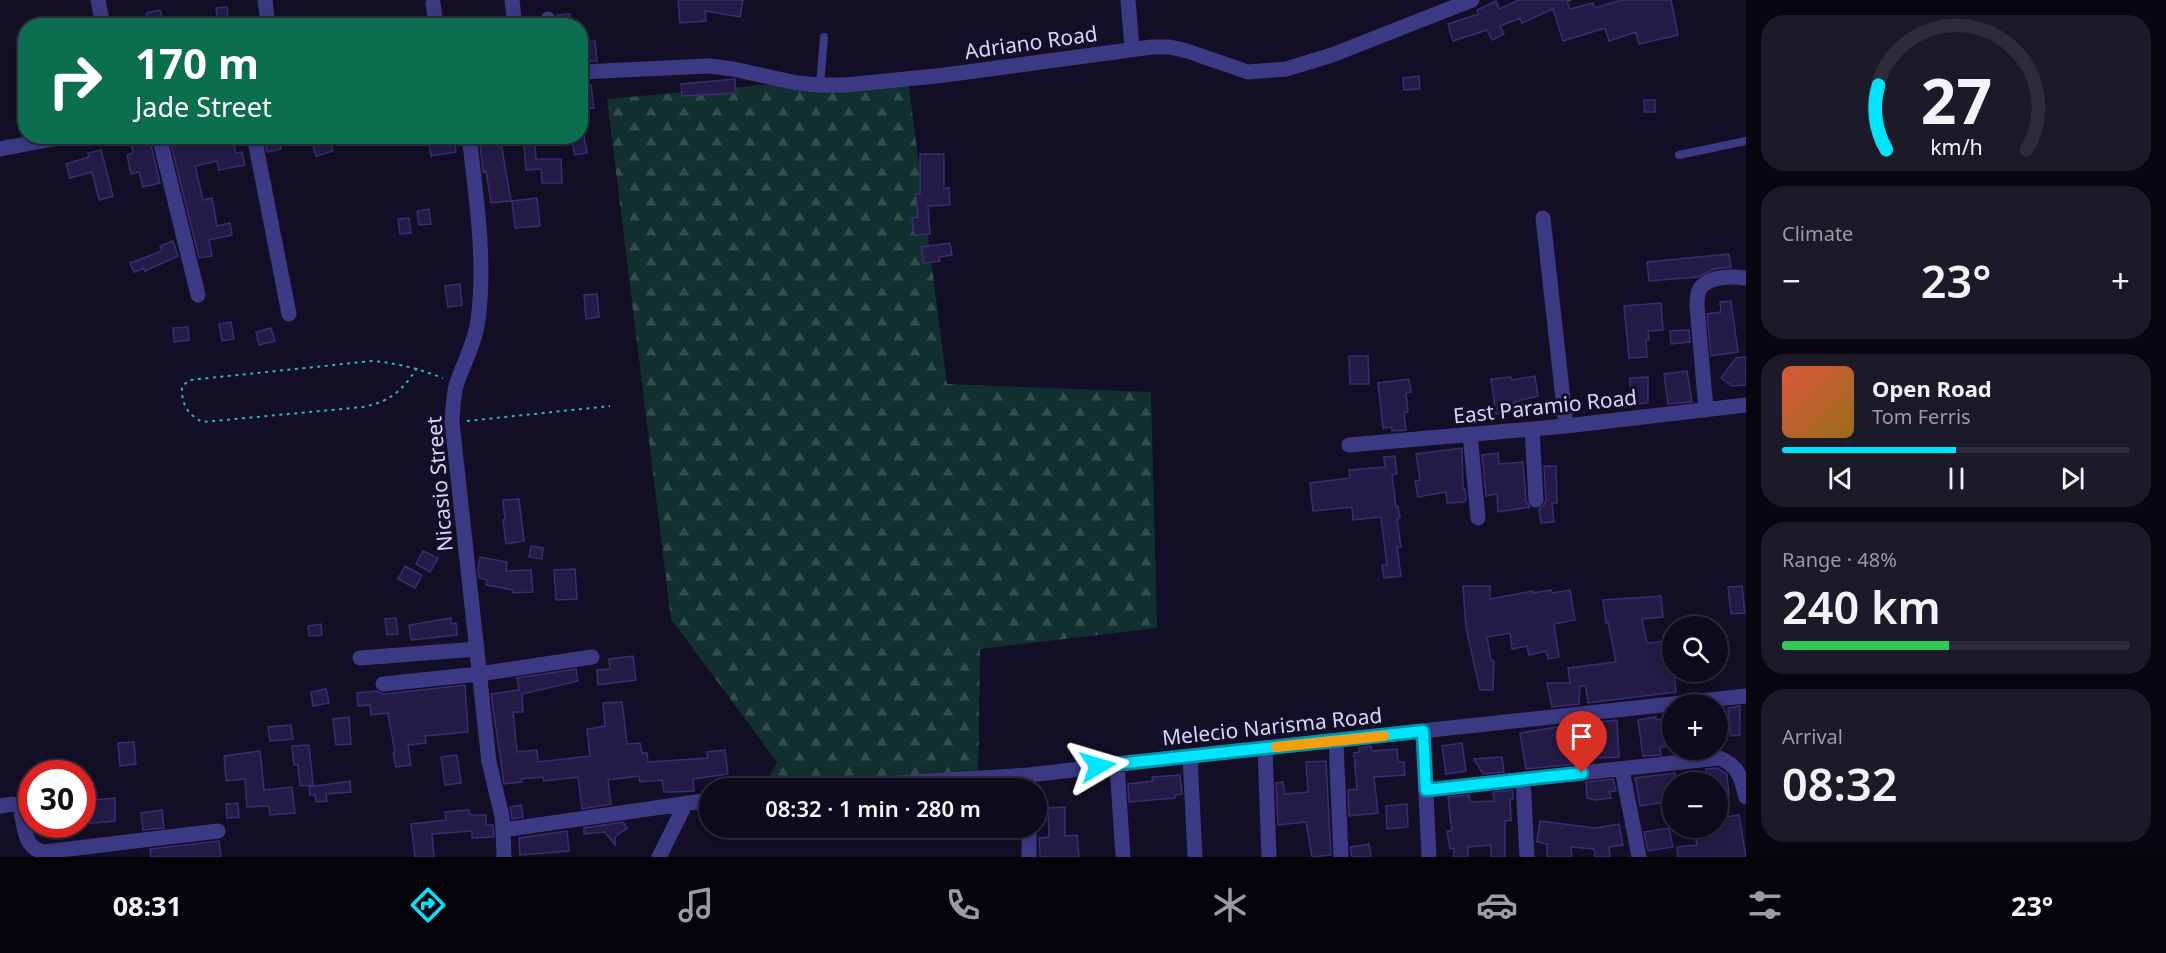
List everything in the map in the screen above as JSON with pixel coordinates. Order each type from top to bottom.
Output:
[{"type":"street","points":[[98,0],[101,18]]},
{"type":"street","points":[[265,0],[267,18]]},
{"type":"street","points":[[512,0],[514,18]]},
{"type":"street","points":[[1128,0],[1132,48]]},
{"type":"street","name":"Adriano Road","points":[[588,72],[709,66],[820,85],[889,82],[1132,48],[1170,47],[1204,56],[1248,72],[1286,69],[1332,55],[1472,0]]},
{"type":"street","points":[[433,4],[435,18]]},
{"type":"street","points":[[0,149],[27,144]]},
{"type":"street","points":[[161,144],[198,295]]},
{"type":"street","points":[[256,144],[289,314]]},
{"type":"street","name":"Nicasio Street","points":[[470,144],[479,227],[481,288],[478,323],[457,384],[452,422],[489,762],[504,830]]},
{"type":"street","points":[[1543,218],[1566,426]]},
{"type":"street","points":[[1706,410],[1698,295],[1701,287],[1711,281],[1734,277],[1746,278]]},
{"type":"street","name":"East Paramio Road","points":[[1349,445],[1566,426],[1746,405]]},
{"type":"street","points":[[1532,429],[1536,500]]},
{"type":"street","points":[[1470,434],[1478,518]]},
{"type":"street","points":[[360,658],[477,649]]},
{"type":"street","points":[[383,684],[479,674],[591,657]]},
{"type":"street","name":"Melecio Narisma Road","points":[[1047,778],[1117,764],[1746,696]]},
{"type":"street","points":[[1423,731],[1429,857]]},
{"type":"street","points":[[1336,741],[1341,857]]},
{"type":"street","points":[[1265,748],[1269,857]]},
{"type":"street","points":[[1190,756],[1195,857]]},
{"type":"street","points":[[1426,790],[1719,758],[1729,762],[1740,778],[1746,797]]},
{"type":"street","points":[[1117,764],[1123,857]]},
{"type":"street","points":[[1622,769],[1639,857]]},
{"type":"street","points":[[1523,779],[1527,857]]},
{"type":"street","points":[[504,857],[504,830],[699,801]]},
{"type":"street","points":[[659,857],[686,803]]},
{"type":"street","points":[[0,806],[12,804],[19,806],[29,844],[44,855],[218,831]]},
{"type":"street","points":[[1029,838],[1029,857]]},
{"type":"lane","points":[[820,85],[824,37]]},
{"type":"lane","points":[[1679,155],[1746,141]]},
{"type":"path","points":[[417,368],[406,386],[396,395],[378,404],[363,407],[203,422],[192,418],[181,396],[182,386],[190,380],[372,361],[397,363],[417,368],[457,384]]},
{"type":"path","points":[[452,422],[610,406]]},
{"type":"green space","points":[[907,72],[947,384],[1151,392],[1157,628],[980,649],[978,778],[768,778],[777,762],[671,619],[607,99]]},
{"type":"building","points":[[678,0],[743,0],[740,17],[705,11],[706,21],[680,23]]},
{"type":"building","points":[[1519,0],[1571,0],[1567,2],[1570,9],[1593,3],[1594,8],[1622,0],[1671,0],[1678,35],[1639,44],[1636,32],[1609,41],[1605,28],[1563,41],[1553,9],[1522,23],[1520,18],[1500,26],[1504,34],[1492,40],[1487,30],[1453,41],[1448,24],[1479,14],[1477,10],[1496,1],[1499,9]]},
{"type":"building","points":[[227,7],[228,18],[217,18],[216,8]]},
{"type":"building","points":[[160,10],[162,18],[147,18],[146,13]]},
{"type":"building","points":[[570,14],[571,18],[558,18],[557,15]]},
{"type":"building","points":[[595,41],[597,61],[588,62],[588,42]]},
{"type":"building","points":[[1419,76],[1420,89],[1404,90],[1403,78]]},
{"type":"building","points":[[735,79],[736,93],[682,96],[681,84]]},
{"type":"building","points":[[588,85],[591,85],[594,108],[588,109]]},
{"type":"building","points":[[1644,100],[1655,100],[1655,112],[1644,112]]},
{"type":"building","points":[[131,144],[151,144],[160,183],[143,187],[139,172],[131,174],[127,155],[133,153]]},
{"type":"building","points":[[171,144],[233,144],[236,153],[242,152],[245,165],[219,170],[217,161],[195,166],[203,200],[212,198],[217,226],[230,223],[232,235],[209,240],[212,256],[199,258]]},
{"type":"building","points":[[266,144],[280,144],[281,149],[267,152]]},
{"type":"building","points":[[313,144],[331,144],[333,151],[316,156]]},
{"type":"building","points":[[429,144],[455,144],[456,152],[431,156]]},
{"type":"building","points":[[501,144],[511,201],[491,203],[486,171],[483,172],[480,145]]},
{"type":"building","points":[[535,144],[536,159],[561,159],[562,183],[542,183],[541,169],[526,170],[524,145]]},
{"type":"building","points":[[573,144],[585,144],[587,153],[575,155]]},
{"type":"building","points":[[101,150],[113,196],[99,200],[92,172],[70,178],[66,164],[89,157],[88,153]]},
{"type":"building","points":[[920,154],[944,154],[944,189],[949,188],[950,205],[928,206],[930,234],[914,235],[912,218],[918,217],[916,194],[920,194]]},
{"type":"building","points":[[537,198],[540,226],[515,228],[512,201]]},
{"type":"building","points":[[429,209],[431,224],[419,225],[417,211]]},
{"type":"building","points":[[409,218],[411,233],[400,234],[398,219]]},
{"type":"building","points":[[173,241],[178,256],[145,271],[144,268],[134,272],[130,263],[162,251],[160,246]]},
{"type":"building","points":[[950,243],[952,255],[939,257],[940,261],[923,263],[922,247]]},
{"type":"building","points":[[1729,254],[1731,267],[1714,269],[1698,277],[1649,281],[1647,262]]},
{"type":"building","points":[[460,284],[462,305],[448,307],[445,286]]},
{"type":"building","points":[[597,294],[599,317],[586,319],[584,295]]},
{"type":"building","points":[[1731,301],[1738,352],[1711,356],[1707,314],[1721,312],[1720,302]]},
{"type":"building","points":[[1661,303],[1663,330],[1648,331],[1647,357],[1629,358],[1624,306]]},
{"type":"building","points":[[231,322],[234,339],[222,341],[219,324]]},
{"type":"building","points":[[188,327],[189,340],[174,342],[173,328]]},
{"type":"building","points":[[271,328],[275,341],[259,345],[256,332]]},
{"type":"building","points":[[1689,330],[1690,342],[1671,344],[1670,331]]},
{"type":"building","points":[[1349,356],[1368,356],[1369,384],[1350,384]]},
{"type":"building","points":[[1746,357],[1746,385],[1732,386],[1721,378],[1736,358]]},
{"type":"building","points":[[1687,371],[1692,402],[1668,404],[1664,374]]},
{"type":"building","points":[[1535,376],[1538,396],[1514,402],[1515,412],[1496,414],[1491,379],[1511,377],[1512,380]]},
{"type":"building","points":[[1648,377],[1648,403],[1631,404],[1630,378]]},
{"type":"building","points":[[1409,379],[1411,392],[1406,393],[1408,412],[1404,413],[1406,430],[1392,431],[1392,427],[1383,428],[1378,383]]},
{"type":"building","points":[[1462,448],[1463,489],[1465,489],[1466,499],[1464,502],[1447,503],[1446,492],[1418,497],[1415,481],[1420,480],[1416,454]]},
{"type":"building","points":[[1498,453],[1499,464],[1523,462],[1526,501],[1530,507],[1498,512],[1497,494],[1486,496],[1482,455]]},
{"type":"building","points":[[1395,456],[1397,474],[1392,475],[1396,507],[1398,506],[1400,518],[1397,519],[1401,547],[1397,547],[1401,576],[1384,578],[1382,565],[1387,565],[1381,517],[1353,520],[1352,507],[1313,511],[1310,483],[1350,478],[1349,470],[1385,467],[1384,457]]},
{"type":"building","points":[[1544,466],[1556,466],[1557,503],[1552,503],[1554,522],[1541,523],[1539,509],[1544,505],[1546,499]]},
{"type":"building","points":[[519,499],[524,541],[506,544],[503,500]]},
{"type":"building","points":[[531,546],[543,548],[542,559],[529,557]]},
{"type":"building","points":[[423,551],[438,558],[430,572],[416,564]]},
{"type":"building","points":[[480,557],[507,562],[506,571],[531,570],[533,592],[513,593],[513,590],[486,585],[487,580],[479,578]]},
{"type":"building","points":[[405,566],[422,575],[415,588],[398,579]]},
{"type":"building","points":[[575,569],[577,599],[556,600],[554,570]]},
{"type":"building","points":[[1463,586],[1490,586],[1490,599],[1533,591],[1533,593],[1551,590],[1552,593],[1570,590],[1575,620],[1554,624],[1559,657],[1548,659],[1546,651],[1529,655],[1527,646],[1512,649],[1510,633],[1487,637],[1491,661],[1494,661],[1493,690],[1480,690],[1466,628]]},
{"type":"building","points":[[1742,586],[1745,613],[1731,614],[1728,587]]},
{"type":"building","points":[[1661,596],[1663,616],[1642,619],[1647,643],[1662,642],[1662,682],[1675,682],[1676,692],[1588,703],[1586,686],[1580,686],[1579,704],[1552,707],[1547,683],[1570,683],[1568,668],[1616,662],[1603,600]]},
{"type":"building","points":[[396,618],[398,634],[387,635],[385,619]]},
{"type":"building","points":[[451,618],[451,624],[456,623],[457,635],[411,640],[409,625]]},
{"type":"building","points":[[321,624],[322,635],[309,636],[308,626]]},
{"type":"building","points":[[633,656],[636,680],[598,685],[597,670],[610,669],[609,659]]},
{"type":"building","points":[[576,669],[578,681],[522,694],[523,712],[513,712],[517,752],[537,750],[538,762],[590,756],[587,729],[605,726],[603,703],[622,702],[627,744],[640,743],[642,753],[647,753],[648,762],[708,758],[707,752],[725,750],[728,774],[693,779],[694,791],[664,792],[662,780],[640,782],[639,776],[608,780],[611,804],[582,809],[578,777],[544,781],[543,777],[521,779],[522,782],[504,784],[491,694],[519,690],[517,678]]},
{"type":"building","points":[[465,685],[468,732],[425,736],[426,743],[408,745],[411,765],[396,767],[388,713],[371,715],[370,705],[358,706],[357,693],[376,691],[384,694]]},
{"type":"building","points":[[326,689],[329,703],[313,706],[311,692]]},
{"type":"building","points":[[1740,706],[1740,735],[1731,736],[1728,708]]},
{"type":"building","points":[[349,717],[351,744],[336,745],[333,719]]},
{"type":"building","points":[[1656,717],[1656,720],[1662,719],[1661,755],[1643,756],[1638,720]]},
{"type":"building","points":[[1617,720],[1619,757],[1596,758],[1591,723]]},
{"type":"building","points":[[1577,724],[1575,764],[1526,769],[1520,733]]},
{"type":"building","points":[[291,725],[293,739],[270,741],[268,727]]},
{"type":"building","points":[[134,742],[136,764],[120,766],[118,743]]},
{"type":"building","points":[[1462,743],[1466,771],[1446,774],[1442,746]]},
{"type":"building","points":[[309,745],[313,785],[300,786],[298,765],[294,765],[292,746]]},
{"type":"building","points":[[1371,746],[1372,751],[1397,749],[1398,762],[1404,762],[1405,775],[1374,777],[1378,813],[1349,816],[1348,790],[1357,789],[1354,753],[1360,752],[1359,748]]},
{"type":"building","points":[[260,751],[264,790],[292,787],[295,813],[270,815],[269,806],[247,807],[245,779],[226,781],[224,756]]},
{"type":"building","points":[[457,755],[461,783],[445,785],[441,757]]},
{"type":"building","points":[[1502,757],[1504,772],[1483,774],[1474,759]]},
{"type":"building","points":[[1326,761],[1331,855],[1312,857],[1306,822],[1278,825],[1276,783],[1283,782],[1285,794],[1308,792],[1306,762]]},
{"type":"building","points":[[1717,768],[1724,772],[1706,772],[1706,769]]},
{"type":"building","points":[[1180,775],[1182,794],[1175,795],[1175,798],[1129,802],[1128,784],[1153,781],[1152,777]]},
{"type":"building","points":[[1662,775],[1662,803],[1640,806],[1635,778]]},
{"type":"building","points":[[1613,779],[1616,791],[1609,792],[1611,798],[1595,800],[1587,798],[1586,782]]},
{"type":"building","points":[[350,781],[351,792],[326,794],[327,801],[316,802],[315,795],[310,795],[309,787]]},
{"type":"building","points":[[1513,790],[1513,799],[1510,799],[1511,820],[1505,821],[1505,857],[1491,857],[1491,845],[1468,847],[1468,857],[1454,857],[1454,848],[1450,849],[1447,831],[1452,831],[1448,797],[1469,795],[1470,802],[1494,801],[1493,792]]},
{"type":"building","points":[[115,798],[115,821],[96,823],[96,800]]},
{"type":"building","points":[[238,803],[239,817],[227,818],[226,804]]},
{"type":"building","points":[[1407,804],[1408,827],[1387,829],[1386,806]]},
{"type":"building","points":[[521,805],[523,817],[512,819],[510,807]]},
{"type":"building","points":[[1065,807],[1065,836],[1077,835],[1079,857],[1040,857],[1039,838],[1049,837],[1048,808]]},
{"type":"building","points":[[162,810],[164,828],[143,830],[141,813]]},
{"type":"building","points":[[469,810],[470,815],[486,815],[486,825],[493,825],[494,837],[472,838],[472,831],[432,834],[434,857],[415,857],[411,824],[446,820],[445,812]]},
{"type":"building","points":[[1739,815],[1746,857],[1678,857],[1677,847],[1697,845],[1696,838],[1728,838],[1728,817]]},
{"type":"building","points":[[1540,821],[1595,828],[1619,824],[1623,845],[1609,847],[1610,857],[1595,857],[1594,849],[1571,847],[1572,857],[1547,857],[1547,844],[1537,842]]},
{"type":"building","points":[[623,822],[627,828],[615,837],[615,845],[605,832],[584,834],[584,828]]},
{"type":"building","points":[[1662,829],[1662,838],[1671,838],[1673,847],[1648,851],[1644,832]]},
{"type":"building","points":[[567,831],[569,851],[520,855],[519,838]]},
{"type":"building","points":[[219,841],[221,857],[151,857],[150,849]]},
{"type":"building","points":[[1369,844],[1371,857],[1352,857],[1350,847]]},
{"type":"slow traffic","points":[[1276,747],[1384,736]]},
{"type":"route","points":[[1098,766],[1423,731],[1426,790],[1582,773]]}]
